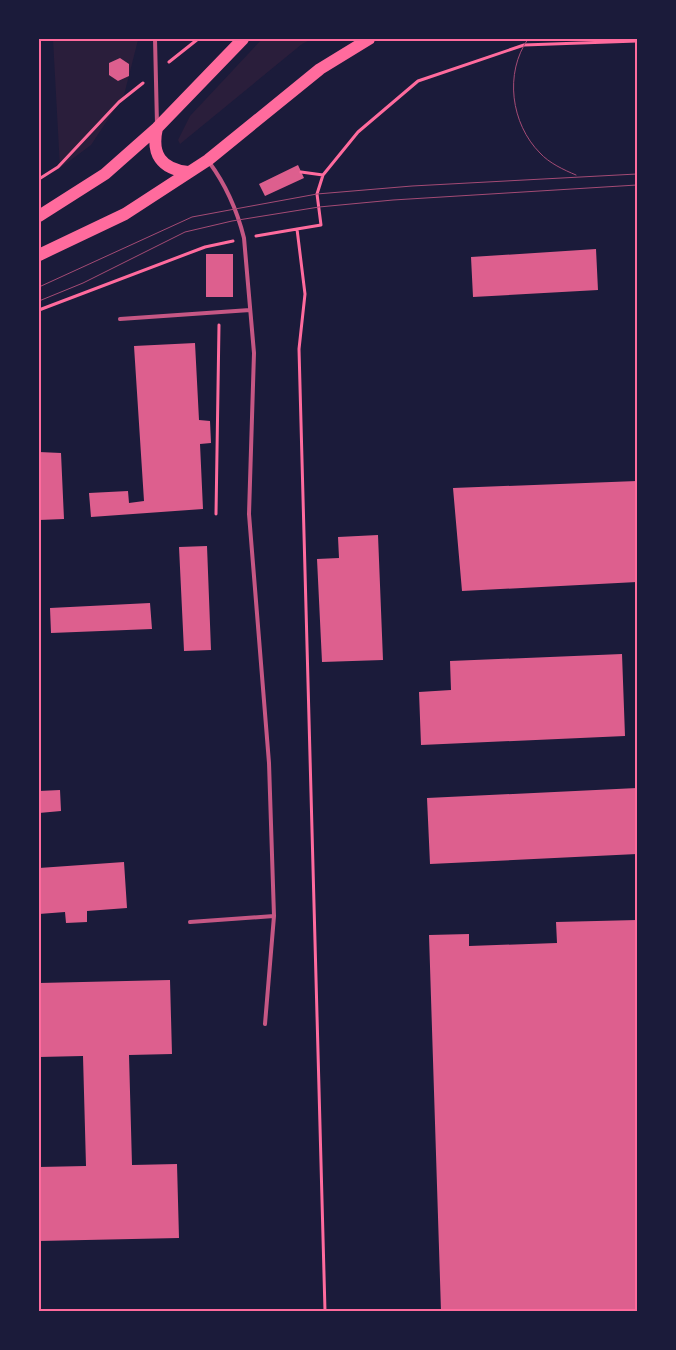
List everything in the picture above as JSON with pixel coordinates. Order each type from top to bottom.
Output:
[{"type":"main road","points":[[41,215],[105,174],[158,128],[244,39]]},
{"type":"main road","points":[[39,255],[62,246],[125,214],[208,160],[320,69],[369,39]]},
{"type":"main road","points":[[158,128],[155,150],[164,164],[176,170],[188,172]]},
{"type":"lane","points":[[155,39],[158,128]]},
{"type":"lane","points":[[208,160],[222,180],[239,220],[244,238],[254,353],[249,514],[269,763],[274,916],[264,1024]]},
{"type":"lane","points":[[120,319],[250,310]]},
{"type":"lane","points":[[190,922],[274,916]]},
{"type":"path","points":[[39,179],[58,167],[119,102],[198,39]]},
{"type":"path","points":[[39,310],[205,247],[244,238],[321,225],[317,194],[323,175],[358,132],[418,81],[524,45],[637,41]]},
{"type":"path","points":[[301,172],[323,175]]},
{"type":"path","points":[[297,229],[305,294],[299,349],[325,1311]]},
{"type":"path","points":[[216,514],[219,312]]},
{"type":"shaded area","points":[[53,39],[138,40],[124,95],[91,145],[60,168]]},
{"type":"shaded area","points":[[262,39],[312,39],[302,44],[180,144],[178,140],[190,116]]},
{"type":"building","points":[[120,58],[129,64],[129,76],[118,81],[109,75],[109,63]]},
{"type":"building","points":[[298,165],[304,178],[265,196],[259,184]]},
{"type":"building","points":[[596,249],[598,290],[473,297],[471,257]]},
{"type":"building","points":[[206,254],[233,254],[233,297],[206,297]]},
{"type":"building","points":[[195,343],[199,420],[210,421],[211,443],[200,444],[203,509],[91,517],[89,493],[128,491],[129,503],[144,501],[134,346]]},
{"type":"building","points":[[39,452],[61,453],[64,519],[39,520]]},
{"type":"building","points":[[637,481],[637,582],[462,591],[453,488]]},
{"type":"building","points":[[378,535],[383,660],[322,662],[317,559],[339,558],[338,537]]},
{"type":"building","points":[[207,546],[211,650],[184,651],[179,547]]},
{"type":"building","points":[[150,603],[152,629],[51,633],[50,608]]},
{"type":"building","points":[[622,654],[625,736],[421,745],[419,692],[451,690],[450,661]]},
{"type":"building","points":[[637,788],[637,854],[430,864],[427,798]]},
{"type":"building","points":[[60,790],[61,811],[39,813],[39,791]]},
{"type":"building","points":[[124,862],[127,908],[87,911],[87,922],[66,923],[65,912],[39,914],[39,868]]},
{"type":"building","points":[[637,920],[637,1311],[441,1311],[429,935],[469,934],[469,946],[557,943],[556,922]]},
{"type":"building","points":[[170,980],[172,1054],[129,1055],[132,1165],[177,1164],[179,1238],[39,1241],[39,1167],[86,1166],[83,1056],[39,1057],[39,983]]},
{"type":"tram line","points":[[528,39],[520,52],[516,67],[514,98],[517,113],[530,141],[540,153],[552,163],[576,175]]},
{"type":"tram line","points":[[39,287],[192,217],[317,194],[412,186],[637,174]]},
{"type":"tram line","points":[[39,301],[83,283],[185,232],[232,221],[319,207],[393,200],[637,185]]}]
